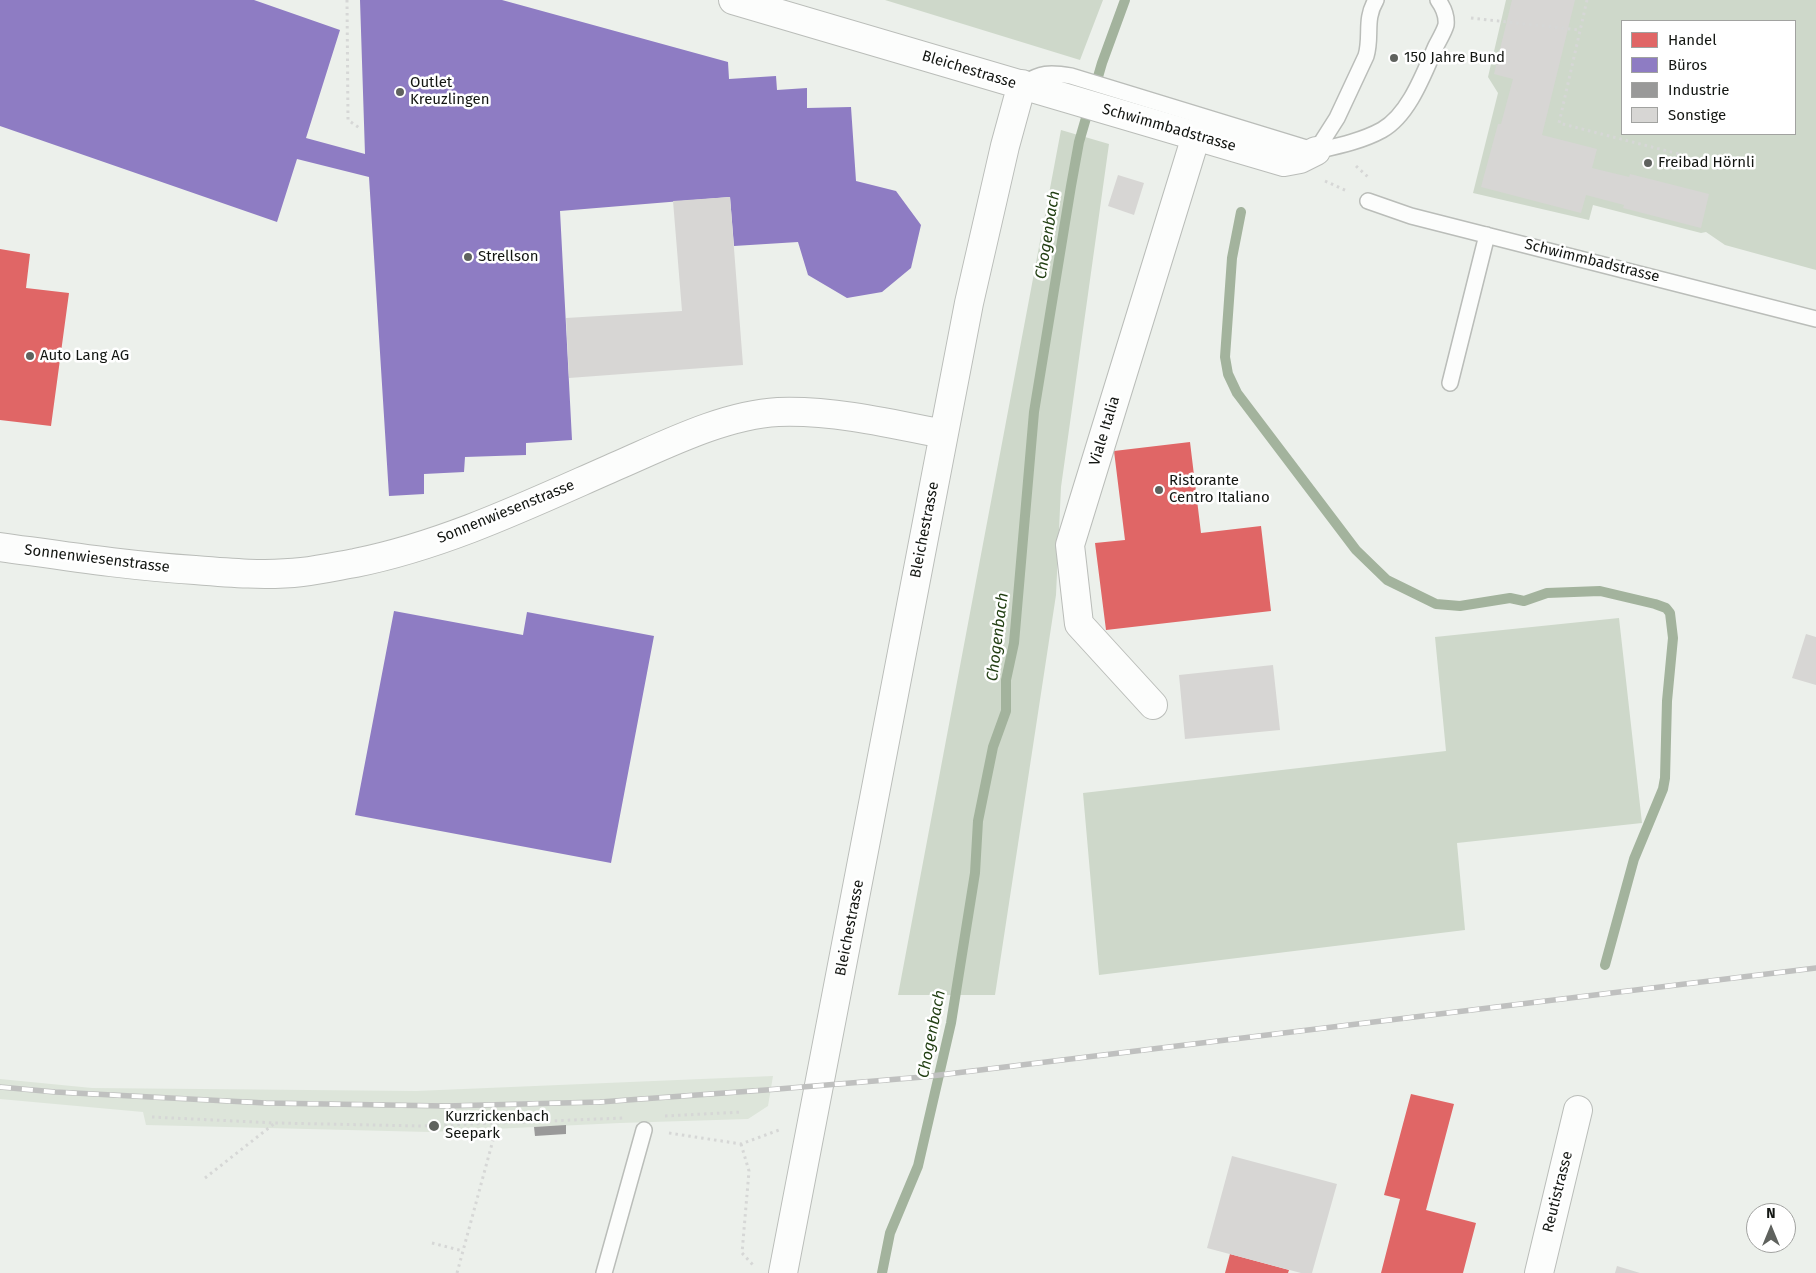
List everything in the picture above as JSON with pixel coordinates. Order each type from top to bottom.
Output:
[{"type":"street","name":"Bleichestrasse","points":[[733,0],[1022,84],[1005,146],[969,303],[783,1273]]},
{"type":"street","name":"Schwimmbadstrasse","points":[[1022,84],[1066,87],[1112,100],[1196,136],[1284,162],[1300,159],[1316,151]]},
{"type":"street","name":"Viale Italia","points":[[1153,705],[1079,624],[1070,545],[1196,136]]},
{"type":"street","name":"Sonnenwiesenstrasse","points":[[0,547],[155,568],[237,574],[301,572],[356,562],[414,548],[468,530],[680,439],[736,419],[777,412],[814,413],[890,423],[943,434]]},
{"type":"street","name":"Reutistrasse","points":[[1539,1273],[1578,1110]]},
{"type":"lane","points":[[1316,151],[1337,118],[1366,56],[1369,46],[1368,25],[1370,11],[1376,0]]},
{"type":"lane","points":[[1112,100],[1316,151],[1356,140],[1382,130],[1392,122],[1403,110],[1420,82],[1446,25],[1443,6],[1438,0]]},
{"type":"lane","name":"Schwimmbadstrasse","points":[[1368,201],[1411,216],[1816,319]]},
{"type":"lane","points":[[1450,383],[1487,235]]},
{"type":"lane","points":[[604,1273],[644,1130]]},
{"type":"path","points":[[347,0],[348,120],[360,128]]},
{"type":"path","points":[[1587,0],[1559,123],[1679,154]]},
{"type":"path","points":[[1445,16],[1580,30]]},
{"type":"path","points":[[656,1116],[742,1112]]},
{"type":"path","points":[[152,1117],[276,1123],[421,1126],[628,1118]]},
{"type":"path","points":[[205,1178],[276,1123]]},
{"type":"path","points":[[457,1273],[496,1124]]},
{"type":"path","points":[[644,1130],[741,1144],[782,1128]]},
{"type":"path","points":[[741,1144],[749,1171],[742,1253],[754,1267]]},
{"type":"path","points":[[432,1243],[463,1251]]},
{"type":"shaded area","points":[[773,1076],[768,1106],[748,1119],[429,1132],[146,1125],[143,1112],[0,1099],[0,1079],[92,1088],[416,1091]]},
{"type":"green space","points":[[885,0],[1103,0],[1080,60]]},
{"type":"green space","name":"Freibad Hörnli","points":[[1506,0],[1816,0],[1816,270],[1725,245],[1706,232],[1701,233],[1593,205],[1589,220],[1473,193],[1498,93],[1488,77]]},
{"type":"green space","points":[[1061,130],[1109,144],[1061,487],[1056,595],[995,995],[898,995]]},
{"type":"green space","points":[[1619,618],[1642,823],[1457,843],[1465,930],[1099,975],[1083,793],[1446,751],[1435,637]]},
{"type":"building: Handel","name":"Auto Lang AG","points":[[0,249],[30,254],[26,288],[69,293],[51,426],[0,420]]},
{"type":"building: Handel","points":[[1190,442],[1201,533],[1261,526],[1271,611],[1106,630],[1095,543],[1125,540],[1114,451]]},
{"type":"building: Handel","points":[[1411,1094],[1454,1104],[1426,1210],[1476,1223],[1463,1273],[1381,1273],[1400,1199],[1384,1195]]},
{"type":"building: Handel","points":[[1230,1254],[1289,1270],[1288,1273],[1225,1273]]},
{"type":"building: Büros","name":"Strellson","points":[[0,0],[254,0],[340,30],[306,138],[365,154],[360,0],[502,0],[728,62],[729,79],[776,76],[777,90],[807,88],[807,108],[851,107],[856,181],[896,191],[921,225],[911,268],[882,292],[847,298],[808,275],[798,242],[734,246],[730,197],[560,211],[572,440],[526,443],[526,455],[465,457],[464,472],[424,474],[424,494],[389,496],[369,177],[297,159],[277,222],[0,126]]},
{"type":"building: Büros","points":[[394,611],[523,635],[527,612],[654,636],[611,863],[355,815]]},
{"type":"building: Industrie","points":[[566,1125],[566,1134],[535,1136],[534,1127]]},
{"type":"building: Sonstige","points":[[1512,0],[1575,0],[1542,135],[1597,149],[1592,168],[1629,177],[1630,174],[1709,194],[1701,228],[1623,208],[1624,205],[1586,195],[1581,213],[1481,187],[1498,124],[1501,124],[1513,79],[1494,74]]},
{"type":"building: Sonstige","points":[[1118,175],[1144,183],[1134,215],[1108,206]]},
{"type":"building: Sonstige","points":[[730,197],[743,365],[569,378],[566,318],[682,311],[673,201]]},
{"type":"building: Sonstige","points":[[1806,634],[1816,637],[1816,685],[1792,678]]},
{"type":"building: Sonstige","points":[[1273,665],[1280,730],[1185,739],[1179,675]]},
{"type":"building: Sonstige","points":[[1232,1156],[1337,1184],[1312,1273],[1301,1273],[1207,1248]]},
{"type":"building: Sonstige","points":[[1617,1266],[1640,1273],[1615,1273]]},
{"type":"waterway","name":"Chogenbach","points":[[882,1273],[890,1233],[918,1166],[951,1023],[975,873],[978,821],[993,747],[1006,711],[1006,680],[1014,643],[1034,412],[1071,186],[1079,142],[1102,63],[1125,0]]},
{"type":"waterway","points":[[1241,212],[1232,258],[1225,357],[1228,374],[1237,393],[1356,550],[1387,580],[1436,604],[1460,606],[1510,598],[1524,601],[1547,593],[1600,591],[1655,604],[1666,608],[1670,613],[1673,638],[1667,701],[1663,789],[1634,859],[1605,965]]},
{"type":"railway","points":[[0,1087],[55,1092],[266,1103],[446,1106],[600,1102],[923,1077],[1816,968]]},
{"type":"place","name":"150 Jahre Bund","points":[[1394,58]]},
{"type":"place","name":"Outlet Kreuzlingen","points":[[400,92]]},
{"type":"place","name":"Freibad Hörnli","points":[[1648,163]]},
{"type":"place","name":"Strellson","points":[[468,257]]},
{"type":"place","name":"Auto Lang AG","points":[[30,356]]},
{"type":"place","name":"Ristorante Centro Italiano","points":[[1159,490]]},
{"type":"place","name":"Kurzrickenbach Seepark","points":[[434,1126]]}]
